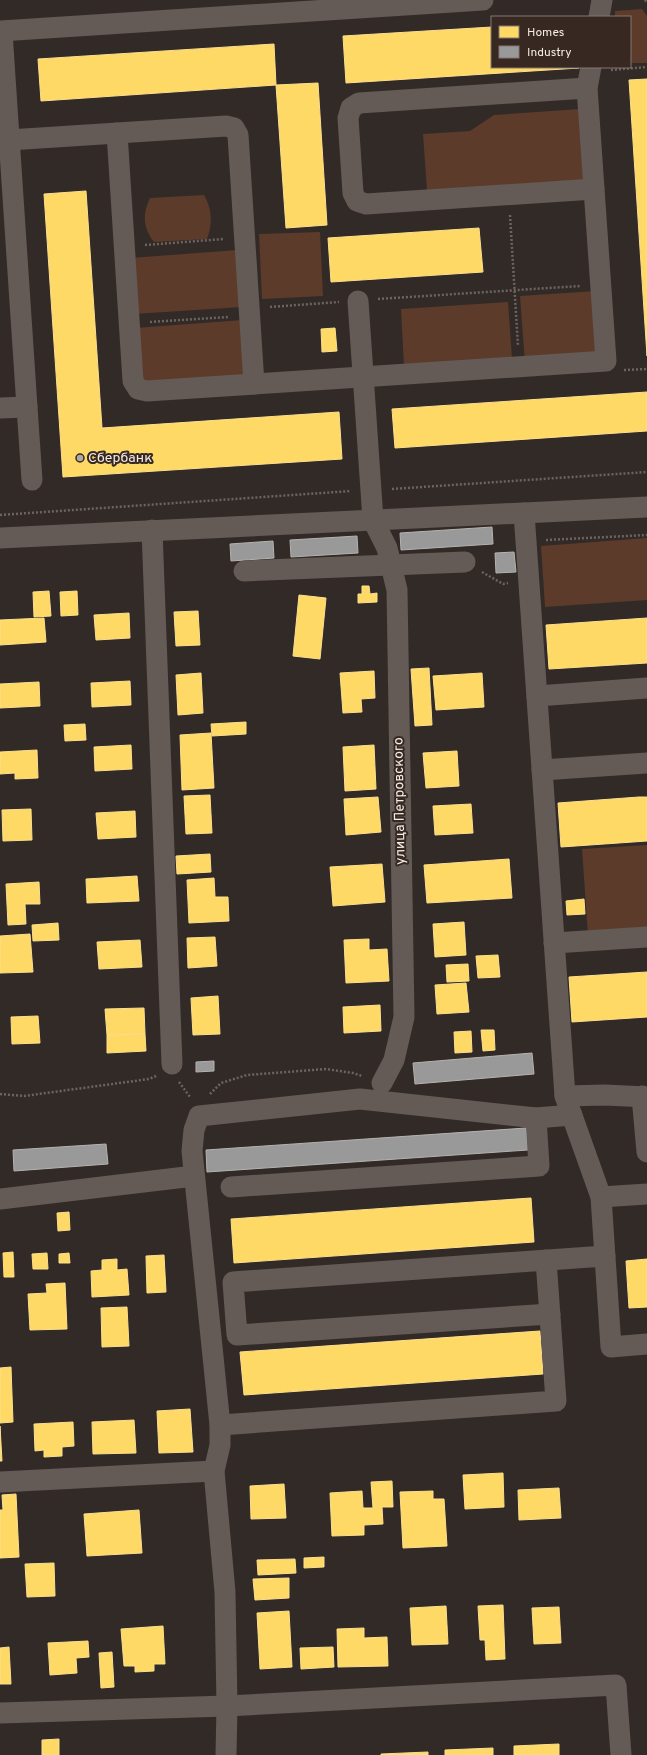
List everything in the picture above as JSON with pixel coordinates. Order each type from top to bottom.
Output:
[{"type":"street","points":[[32,480],[1,31],[483,0]]},
{"type":"street","points":[[599,16],[602,0]]},
{"type":"street","points":[[117,133],[134,381],[138,389],[148,391],[606,361],[594,189],[589,75],[359,103],[351,108],[348,118],[353,193],[357,201],[366,204],[594,189]]},
{"type":"street","points":[[9,140],[226,126],[234,128],[238,135],[254,384]]},
{"type":"street","points":[[358,301],[373,520]]},
{"type":"street","points":[[0,408],[27,407]]},
{"type":"street","points":[[0,538],[647,507]]},
{"type":"street","points":[[524,513],[554,943],[568,1106],[601,1197],[611,1346],[647,1344]]},
{"type":"street","name":"улица Петровского","points":[[373,520],[387,548],[392,565],[396,590],[404,1016],[394,1060],[382,1083]]},
{"type":"street","points":[[152,530],[172,1064]]},
{"type":"street","points":[[244,571],[465,562]]},
{"type":"street","points":[[537,696],[647,688]]},
{"type":"street","points":[[542,770],[647,763]]},
{"type":"street","points":[[554,943],[647,937]]},
{"type":"street","points":[[226,1755],[227,1706],[225,1592],[214,1471],[220,1445],[220,1425],[192,1151],[194,1130],[199,1116],[360,1099],[536,1118],[568,1106],[605,1095],[645,1096],[647,1152]]},
{"type":"street","points":[[231,1187],[539,1166],[536,1118]]},
{"type":"street","points":[[0,1199],[194,1176]]},
{"type":"street","points":[[601,1197],[647,1194]]},
{"type":"street","points":[[550,1314],[237,1335],[234,1282],[605,1256]]},
{"type":"street","points":[[220,1425],[556,1401],[546,1260]]},
{"type":"street","points":[[0,1482],[214,1471]]},
{"type":"street","points":[[0,1713],[227,1706],[616,1685],[621,1755]]},
{"type":"path","points":[[589,75],[647,67]]},
{"type":"path","points":[[508,195],[520,367]]},
{"type":"path","points":[[124,246],[244,238]]},
{"type":"path","points":[[130,323],[358,301],[600,285]]},
{"type":"path","points":[[0,515],[647,472]]},
{"type":"path","points":[[539,540],[647,534]]},
{"type":"path","points":[[465,562],[503,584],[529,582]]},
{"type":"path","points":[[0,1094],[24,1096],[149,1079],[164,1073],[172,1064]]},
{"type":"path","points":[[172,1064],[176,1079],[190,1095],[199,1116]]},
{"type":"path","points":[[199,1116],[209,1096],[221,1083],[247,1075],[326,1069],[353,1073],[382,1083]]},
{"type":"shaded area","points":[[642,9],[647,16],[647,63],[631,63],[631,16],[615,16],[615,11]]},
{"type":"shaded area","points":[[580,109],[585,180],[427,190],[423,134],[470,131],[494,115]]},
{"type":"shaded area","points":[[204,195],[209,206],[211,216],[207,239],[154,242],[150,237],[145,221],[147,204],[150,198]]},
{"type":"shaded area","points":[[320,232],[323,296],[262,299],[259,234]]},
{"type":"shaded area","points":[[238,250],[242,307],[134,314],[130,258]]},
{"type":"shaded area","points":[[596,291],[601,357],[525,363],[520,296]]},
{"type":"shaded area","points":[[508,302],[512,359],[404,366],[401,309]]},
{"type":"shaded area","points":[[243,320],[247,377],[139,384],[135,328]]},
{"type":"shaded area","points":[[647,538],[647,600],[545,607],[541,546]]},
{"type":"shaded area","points":[[647,845],[647,932],[588,935],[582,849]]},
{"type":"building: Homes","points":[[491,27],[491,68],[579,68],[346,83],[343,36]]},
{"type":"building: Homes","points":[[274,44],[276,85],[41,101],[38,59]]},
{"type":"building: Homes","points":[[647,79],[647,356],[629,80]]},
{"type":"building: Homes","points":[[318,83],[327,225],[286,228],[276,85]]},
{"type":"building: Homes","points":[[86,191],[102,428],[339,412],[342,459],[63,477],[44,194]]},
{"type":"building: Homes","points":[[479,228],[483,272],[331,282],[328,238]]},
{"type":"building: Homes","points":[[335,328],[337,351],[322,352],[321,329]]},
{"type":"building: Homes","points":[[647,392],[647,431],[395,448],[392,409]]},
{"type":"building: Homes","points":[[362,586],[369,586],[370,594],[377,593],[377,602],[358,603],[358,594],[362,594]]},
{"type":"building: Homes","points":[[49,591],[51,616],[34,617],[33,592]]},
{"type":"building: Homes","points":[[77,591],[78,615],[61,616],[60,592]]},
{"type":"building: Homes","points":[[299,595],[326,598],[320,659],[293,656]]},
{"type":"building: Homes","points":[[198,611],[200,645],[176,646],[174,612]]},
{"type":"building: Homes","points":[[129,613],[130,638],[96,640],[94,615]]},
{"type":"building: Homes","points":[[44,618],[46,642],[0,645],[0,620]]},
{"type":"building: Homes","points":[[647,618],[647,663],[549,669],[546,625]]},
{"type":"building: Homes","points":[[429,668],[432,725],[415,726],[411,669]]},
{"type":"building: Homes","points":[[374,671],[375,698],[361,699],[362,712],[343,713],[340,673]]},
{"type":"building: Homes","points":[[201,673],[203,713],[178,715],[176,675]]},
{"type":"building: Homes","points":[[482,673],[484,707],[436,710],[433,676]]},
{"type":"building: Homes","points":[[130,681],[131,705],[92,707],[91,683]]},
{"type":"building: Homes","points":[[39,682],[40,706],[0,708],[0,684]]},
{"type":"building: Homes","points":[[246,722],[246,734],[212,736],[211,724]]},
{"type":"building: Homes","points":[[85,724],[86,740],[65,741],[64,725]]},
{"type":"building: Homes","points":[[211,733],[214,788],[182,790],[180,735]]},
{"type":"building: Homes","points":[[131,745],[132,769],[95,771],[94,747]]},
{"type":"building: Homes","points":[[374,745],[376,789],[345,791],[343,747]]},
{"type":"building: Homes","points":[[37,750],[38,778],[15,779],[15,773],[0,774],[0,752]]},
{"type":"building: Homes","points":[[457,751],[459,786],[426,788],[423,753]]},
{"type":"building: Homes","points":[[210,795],[212,833],[186,834],[184,796]]},
{"type":"building: Homes","points":[[378,797],[381,832],[346,835],[344,799]]},
{"type":"building: Homes","points":[[647,797],[647,841],[561,847],[558,803]]},
{"type":"building: Homes","points":[[471,804],[473,833],[435,835],[433,806]]},
{"type":"building: Homes","points":[[31,809],[32,840],[3,841],[2,810]]},
{"type":"building: Homes","points":[[135,811],[136,837],[98,839],[96,813]]},
{"type":"building: Homes","points":[[210,854],[211,872],[177,874],[176,856]]},
{"type":"building: Homes","points":[[509,859],[512,898],[427,903],[424,865]]},
{"type":"building: Homes","points":[[382,864],[385,902],[333,906],[330,867]]},
{"type":"building: Homes","points":[[137,876],[139,901],[87,903],[86,879]]},
{"type":"building: Homes","points":[[214,878],[215,897],[228,897],[229,921],[189,923],[187,880]]},
{"type":"building: Homes","points":[[39,882],[40,904],[25,904],[26,924],[8,925],[6,884]]},
{"type":"building: Homes","points":[[584,899],[585,914],[567,915],[566,901]]},
{"type":"building: Homes","points":[[464,922],[466,955],[435,957],[433,924]]},
{"type":"building: Homes","points":[[58,923],[59,940],[33,941],[32,925]]},
{"type":"building: Homes","points":[[30,934],[33,972],[0,973],[0,936]]},
{"type":"building: Homes","points":[[215,937],[217,966],[188,968],[187,938]]},
{"type":"building: Homes","points":[[369,939],[369,950],[387,949],[389,981],[346,983],[344,940]]},
{"type":"building: Homes","points":[[140,940],[142,967],[99,969],[97,942]]},
{"type":"building: Homes","points":[[498,955],[500,977],[478,978],[476,956]]},
{"type":"building: Homes","points":[[468,964],[469,981],[447,982],[446,965]]},
{"type":"building: Homes","points":[[647,972],[647,1017],[572,1022],[569,977]]},
{"type":"building: Homes","points":[[466,983],[469,1012],[437,1014],[435,985]]},
{"type":"building: Homes","points":[[218,996],[220,1034],[193,1035],[191,998]]},
{"type":"building: Homes","points":[[380,1005],[381,1031],[344,1033],[343,1007]]},
{"type":"building: Homes","points":[[144,1008],[145,1034],[107,1035],[105,1009]]},
{"type":"building: Homes","points":[[38,1016],[40,1043],[12,1044],[11,1017]]},
{"type":"building: Homes","points":[[481,1030],[494,1030],[495,1050],[483,1051]]},
{"type":"building: Homes","points":[[471,1031],[472,1052],[455,1053],[454,1032]]},
{"type":"building: Homes","points":[[145,1034],[146,1051],[107,1053],[107,1035]]},
{"type":"building: Homes","points":[[531,1198],[534,1242],[234,1263],[231,1219]]},
{"type":"building: Homes","points":[[69,1212],[70,1230],[58,1231],[57,1213]]},
{"type":"building: Homes","points":[[13,1252],[14,1277],[4,1277],[3,1253]]},
{"type":"building: Homes","points":[[47,1253],[48,1269],[33,1269],[32,1254]]},
{"type":"building: Homes","points":[[69,1253],[70,1263],[59,1263],[59,1254]]},
{"type":"building: Homes","points":[[164,1255],[166,1292],[147,1293],[146,1256]]},
{"type":"building: Homes","points":[[117,1259],[117,1270],[127,1269],[129,1295],[92,1297],[91,1271],[102,1270],[102,1260]]},
{"type":"building: Homes","points":[[647,1259],[647,1307],[629,1308],[626,1261]]},
{"type":"building: Homes","points":[[65,1283],[67,1329],[30,1330],[28,1294],[47,1293],[46,1284]]},
{"type":"building: Homes","points":[[127,1307],[129,1346],[102,1347],[101,1308]]},
{"type":"building: Homes","points":[[540,1331],[543,1374],[244,1395],[240,1352]]},
{"type":"building: Homes","points":[[11,1367],[13,1422],[0,1423],[0,1368]]},
{"type":"building: Homes","points":[[190,1409],[193,1452],[159,1453],[157,1411]]},
{"type":"building: Homes","points":[[134,1420],[136,1453],[93,1454],[92,1422]]},
{"type":"building: Homes","points":[[73,1422],[74,1446],[62,1447],[62,1456],[44,1457],[44,1450],[35,1451],[34,1424]]},
{"type":"building: Homes","points":[[0,1426],[2,1461],[0,1461]]},
{"type":"building: Homes","points":[[503,1473],[504,1507],[465,1509],[463,1475]]},
{"type":"building: Homes","points":[[392,1481],[393,1507],[382,1507],[383,1524],[364,1525],[364,1535],[332,1536],[330,1493],[362,1491],[363,1508],[373,1508],[371,1482]]},
{"type":"building: Homes","points":[[284,1484],[286,1518],[251,1519],[250,1486]]},
{"type":"building: Homes","points":[[559,1488],[561,1518],[519,1520],[518,1490]]},
{"type":"building: Homes","points":[[433,1491],[433,1499],[444,1499],[447,1546],[403,1548],[400,1492]]},
{"type":"building: Homes","points":[[16,1494],[19,1557],[0,1558],[0,1510],[3,1510],[2,1495]]},
{"type":"building: Homes","points":[[139,1510],[142,1553],[87,1556],[84,1514]]},
{"type":"building: Homes","points":[[324,1557],[324,1567],[304,1568],[304,1558]]},
{"type":"building: Homes","points":[[295,1559],[296,1573],[258,1575],[257,1560]]},
{"type":"building: Homes","points":[[54,1563],[55,1596],[27,1597],[25,1564]]},
{"type":"building: Homes","points":[[289,1578],[289,1598],[255,1600],[253,1579]]},
{"type":"building: Homes","points":[[503,1605],[505,1659],[486,1660],[485,1640],[480,1640],[478,1606]]},
{"type":"building: Homes","points":[[446,1606],[448,1644],[412,1645],[410,1608]]},
{"type":"building: Homes","points":[[559,1607],[561,1643],[534,1644],[532,1608]]},
{"type":"building: Homes","points":[[289,1611],[292,1667],[260,1669],[257,1613]]},
{"type":"building: Homes","points":[[163,1626],[165,1664],[154,1664],[154,1671],[135,1672],[135,1666],[124,1666],[121,1629]]},
{"type":"building: Homes","points":[[364,1628],[364,1638],[387,1637],[388,1666],[338,1667],[337,1629]]},
{"type":"building: Homes","points":[[88,1641],[89,1657],[76,1658],[77,1673],[50,1675],[48,1643]]},
{"type":"building: Homes","points":[[9,1647],[11,1684],[0,1684],[0,1648]]},
{"type":"building: Homes","points":[[333,1647],[334,1667],[301,1669],[300,1648]]},
{"type":"building: Homes","points":[[112,1652],[114,1687],[101,1688],[99,1653]]},
{"type":"building: Homes","points":[[59,1739],[59,1755],[42,1755],[42,1740]]},
{"type":"building: Homes","points":[[559,1744],[559,1755],[514,1755],[514,1746]]},
{"type":"building: Homes","points":[[493,1748],[493,1755],[445,1755],[445,1750]]},
{"type":"building: Homes","points":[[428,1752],[428,1755],[381,1755],[381,1754]]},
{"type":"building: Industry","points":[[492,527],[493,544],[401,550],[400,533]]},
{"type":"building: Industry","points":[[357,536],[358,553],[291,557],[290,540]]},
{"type":"building: Industry","points":[[273,541],[274,558],[231,561],[230,544]]},
{"type":"building: Industry","points":[[514,552],[516,572],[496,573],[495,553]]},
{"type":"building: Industry","points":[[532,1053],[534,1074],[415,1084],[413,1063]]},
{"type":"building: Industry","points":[[214,1061],[214,1071],[196,1072],[196,1062]]},
{"type":"building: Industry","points":[[526,1128],[528,1150],[207,1172],[206,1150]]},
{"type":"building: Industry","points":[[106,1144],[108,1164],[14,1171],[13,1150]]},
{"type":"place","name":"Сбербанк","points":[[80,458]]}]
